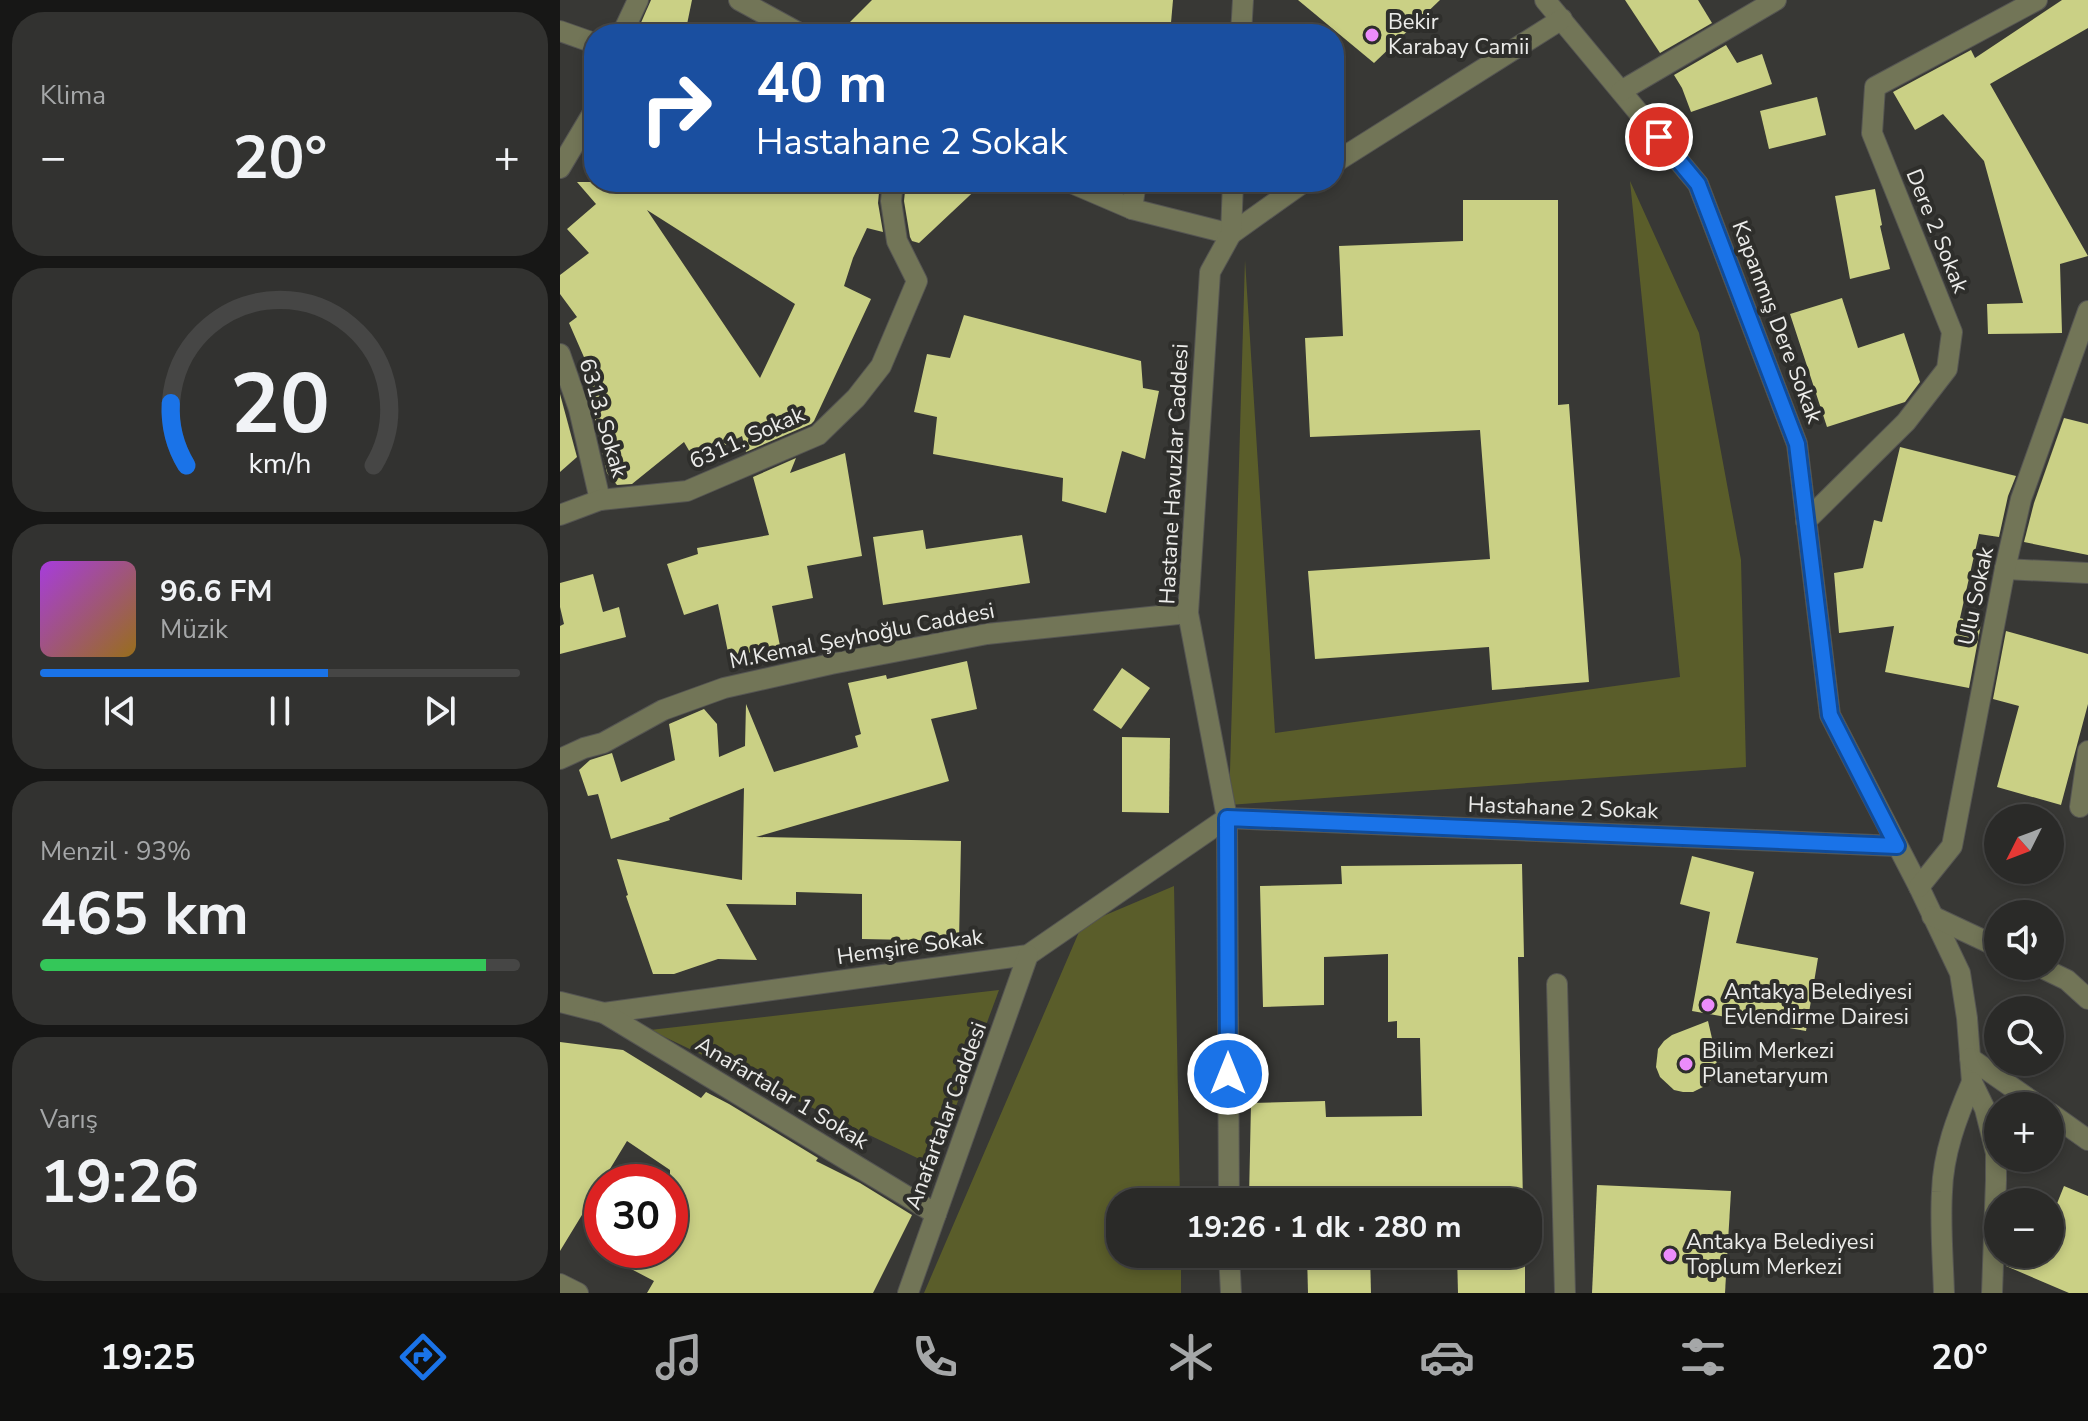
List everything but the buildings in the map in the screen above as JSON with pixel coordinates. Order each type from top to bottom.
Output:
[{"type":"street","points":[[627,24],[638,0]]},
{"type":"street","points":[[739,0],[783,24]]},
{"type":"street","points":[[1242,24],[1243,0]]},
{"type":"street","name":"Kapanmış Dere Sokak","points":[[1545,0],[1698,184],[1797,444],[1830,715],[1960,973],[1972,1082]]},
{"type":"street","points":[[1621,91],[1776,0]]},
{"type":"street","name":"Dere 2 Sokak","points":[[1806,521],[1906,422],[1947,369],[1952,332],[1872,133],[1875,87],[2037,0]]},
{"type":"street","points":[[1344,157],[1562,19]]},
{"type":"street","points":[[560,31],[584,39]]},
{"type":"street","points":[[560,168],[584,128]]},
{"type":"street","name":"6311. Sokak","points":[[600,500],[687,491],[818,435],[856,398],[881,366],[917,281],[897,241],[892,192]]},
{"type":"street","points":[[1092,192],[1132,209],[1231,234],[1290,192]]},
{"type":"street","points":[[1132,209],[1135,192]]},
{"type":"street","name":"Hastane Havuzlar Caddesi","points":[[1229,1188],[1227,818],[1188,613],[1210,272],[1231,234],[1233,192]]},
{"type":"street","name":"Ulu Sokak","points":[[1919,887],[1952,846],[2021,499],[2088,311]]},
{"type":"street","name":"6313. Sokak","points":[[560,354],[579,409],[600,500],[560,515]]},
{"type":"street","points":[[2005,569],[2088,573]]},
{"type":"street","name":"M.Kemal Şeyhoğlu Caddesi","points":[[560,759],[603,743],[663,710],[739,685],[987,634],[1188,613]]},
{"type":"street","points":[[2080,807],[2088,751]]},
{"type":"street","name":"Hastahane 2 Sokak","points":[[1227,818],[1897,846]]},
{"type":"street","name":"Hemşire Sokak","points":[[560,1002],[604,1013],[1028,955],[1227,818]]},
{"type":"street","points":[[1932,916],[1984,940]]},
{"type":"street","name":"Anafartalar Caddesi","points":[[908,1293],[1028,955]]},
{"type":"street","points":[[2064,979],[2088,999]]},
{"type":"street","points":[[1557,984],[1565,1293]]},
{"type":"street","name":"Anafartalar 1 Sokak","points":[[604,1013],[936,1214]]},
{"type":"street","points":[[1970,1058],[2019,1092]]},
{"type":"street","points":[[1944,1293],[1941,1190],[1958,1113],[1972,1082]]},
{"type":"street","points":[[1972,1082],[1985,1109],[1996,1153],[1992,1293]]},
{"type":"street","points":[[2064,1123],[2088,1140]]},
{"type":"street","points":[[1230,1268],[1231,1293]]},
{"type":"street","points":[[560,1284],[578,1293]]},
{"type":"green space","points":[[1630,181],[1699,333],[1741,560],[1746,767],[1229,805],[1245,260],[1275,733],[1680,677]]},
{"type":"green space","points":[[1174,886],[1180,1188],[1106,1188],[1106,1268],[1181,1268],[1181,1293],[924,1293],[1082,925]]},
{"type":"green space","points":[[999,990],[934,1166],[650,1030]]},
{"type":"place","name":"Bekir Karabay Camii","points":[[1372,35]]},
{"type":"place","name":"Antakya Belediyesi Evlendirme Dairesi","points":[[1708,1005]]},
{"type":"place","name":"Bilim Merkezi Planetaryum","points":[[1686,1064]]},
{"type":"place","name":"Antakya Belediyesi Toplum Merkezi","points":[[1670,1255]]},
{"type":"route","points":[[1228,1074],[1227,818],[1897,846],[1830,715],[1797,444],[1698,184],[1659,137]]}]
